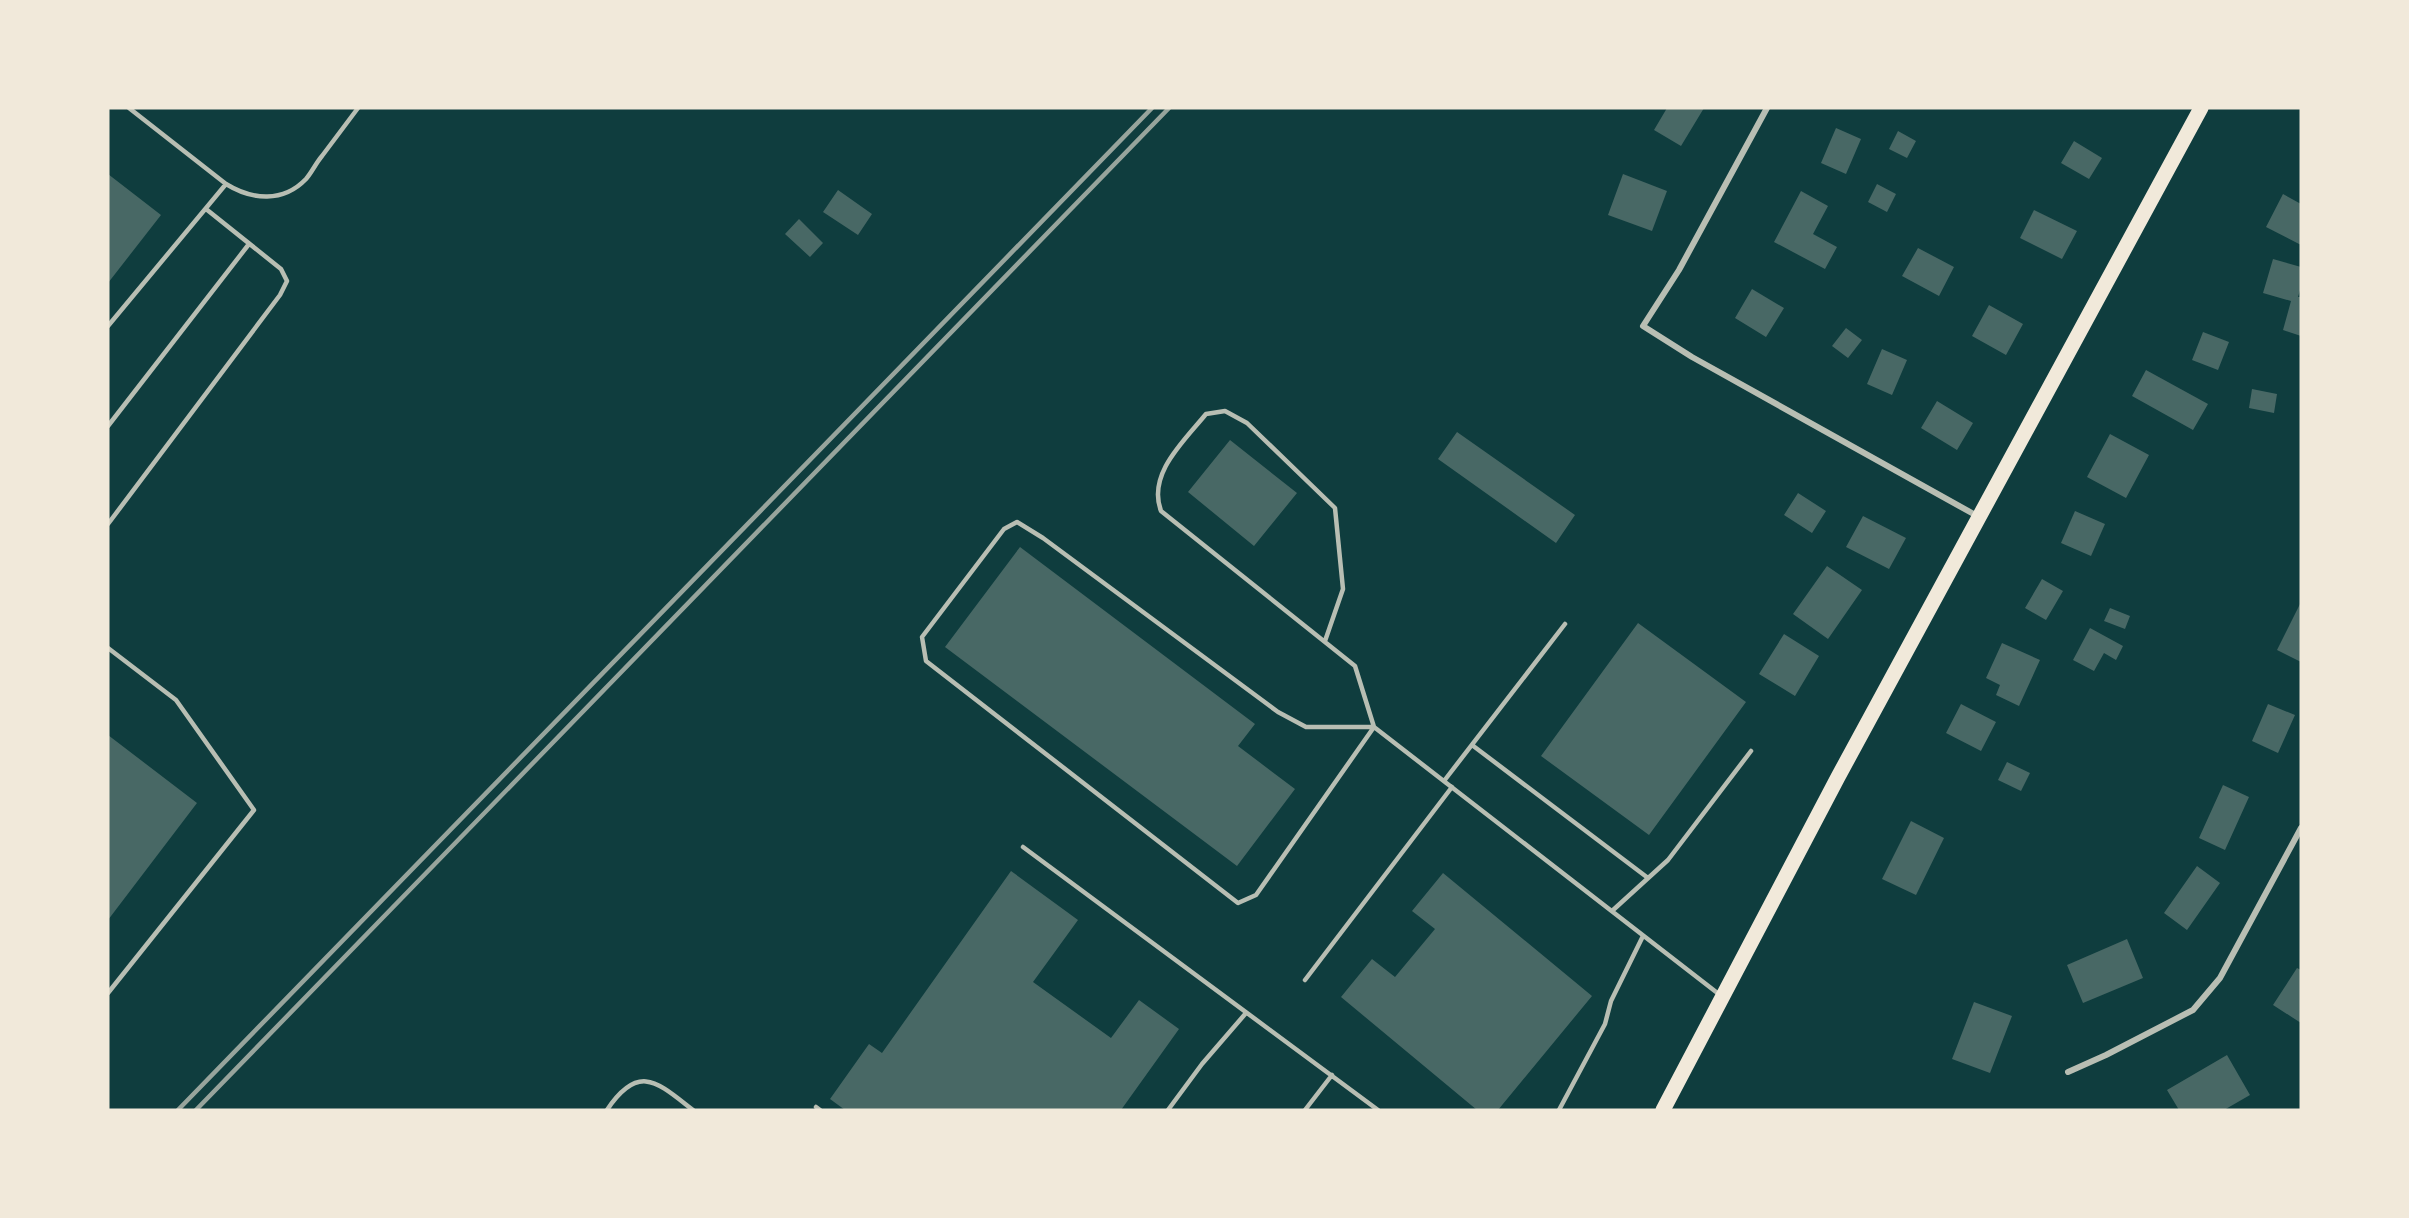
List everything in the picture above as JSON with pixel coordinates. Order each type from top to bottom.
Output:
[{"type":"main road","points":[[1667,1109],[1722,997],[1844,767],[2201,108]]},
{"type":"street","points":[[1767,108],[1679,270],[1643,326],[1692,357],[1980,518]]},
{"type":"street","points":[[2068,1072],[2193,1010],[2220,978],[2301,828]]},
{"type":"lane","points":[[129,108],[226,184],[241,194],[258,198],[277,196],[292,190],[306,178],[355,109]]},
{"type":"lane","points":[[108,326],[226,184]]},
{"type":"lane","points":[[108,524],[287,281],[281,269],[206,209]]},
{"type":"lane","points":[[108,426],[249,244]]},
{"type":"lane","points":[[1325,641],[1343,589],[1335,508],[1247,423],[1225,411],[1206,414],[1171,456],[1158,486],[1157,500],[1161,511],[1355,666],[1374,727],[1722,997]]},
{"type":"lane","points":[[1017,522],[1043,538],[1278,712],[1306,727],[1374,727],[1256,895],[1238,903],[926,661],[922,637],[1004,529],[1017,522]]},
{"type":"lane","points":[[1444,781],[1565,624]]},
{"type":"lane","points":[[108,648],[176,700],[254,810],[108,993]]},
{"type":"lane","points":[[1472,745],[1648,878]]},
{"type":"lane","points":[[1612,911],[1668,860],[1751,751]]},
{"type":"lane","points":[[1305,980],[1452,788]]},
{"type":"lane","points":[[1023,847],[1378,1110]]},
{"type":"lane","points":[[1559,1110],[1605,1024],[1611,1001],[1643,936]]},
{"type":"lane","points":[[1168,1110],[1202,1064],[1246,1013]]},
{"type":"lane","points":[[1305,1110],[1332,1075]]},
{"type":"lane","points":[[607,1110],[615,1098],[629,1087],[644,1080],[659,1084],[693,1110]]},
{"type":"building","points":[[1667,108],[1704,108],[1681,146],[1654,130]]},
{"type":"building","points":[[1836,128],[1861,139],[1846,174],[1821,163]]},
{"type":"building","points":[[1898,131],[1916,141],[1907,158],[1889,149]]},
{"type":"building","points":[[2074,141],[2102,158],[2089,179],[2061,163]]},
{"type":"building","points":[[108,174],[161,215],[108,283]]},
{"type":"building","points":[[1623,174],[1667,191],[1652,231],[1608,215]]},
{"type":"building","points":[[1877,184],[1896,194],[1887,212],[1868,202]]},
{"type":"building","points":[[838,190],[872,214],[858,235],[823,212]]},
{"type":"building","points":[[1801,191],[1828,206],[1813,234],[1837,247],[1825,269],[1774,242]]},
{"type":"building","points":[[2283,194],[2301,204],[2301,245],[2266,227]]},
{"type":"building","points":[[2034,210],[2077,231],[2062,259],[2020,238]]},
{"type":"building","points":[[799,219],[823,243],[810,257],[785,234]]},
{"type":"building","points":[[1918,248],[1954,267],[1939,296],[1902,276]]},
{"type":"building","points":[[2273,259],[2301,267],[2301,287],[2298,297],[2301,297],[2301,336],[2283,330],[2291,301],[2263,293]]},
{"type":"building","points":[[1752,289],[1784,308],[1766,337],[1735,318]]},
{"type":"building","points":[[1989,305],[2023,324],[2006,355],[1972,336]]},
{"type":"building","points":[[1846,328],[1862,340],[1848,358],[1832,346]]},
{"type":"building","points":[[2203,332],[2229,342],[2218,370],[2192,360]]},
{"type":"building","points":[[1882,349],[1907,360],[1892,395],[1867,384]]},
{"type":"building","points":[[2146,370],[2208,404],[2193,430],[2132,396]]},
{"type":"building","points":[[2252,389],[2277,394],[2274,413],[2249,408]]},
{"type":"building","points":[[1937,401],[1973,423],[1957,450],[1921,428]]},
{"type":"building","points":[[1457,432],[1575,515],[1556,543],[1438,459]]},
{"type":"building","points":[[2110,434],[2149,455],[2126,498],[2087,477]]},
{"type":"building","points":[[1230,440],[1297,493],[1254,546],[1188,492]]},
{"type":"building","points":[[1798,493],[1826,511],[1812,533],[1784,515]]},
{"type":"building","points":[[2075,511],[2105,524],[2091,556],[2061,543]]},
{"type":"building","points":[[1863,516],[1906,538],[1889,569],[1846,547]]},
{"type":"building","points":[[1020,547],[1255,724],[1238,746],[1295,789],[1237,866],[945,647]]},
{"type":"building","points":[[1827,566],[1862,590],[1828,639],[1793,614]]},
{"type":"building","points":[[2042,579],[2063,591],[2046,620],[2025,608]]},
{"type":"building","points":[[2301,602],[2301,662],[2277,650]]},
{"type":"building","points":[[2110,608],[2130,616],[2125,629],[2104,621]]},
{"type":"building","points":[[1638,623],[1746,702],[1649,835],[1541,756]]},
{"type":"building","points":[[2090,628],[2123,646],[2116,660],[2104,653],[2094,671],[2073,660]]},
{"type":"building","points":[[1784,634],[1819,656],[1795,696],[1759,674]]},
{"type":"building","points":[[2002,643],[2040,660],[2019,706],[1996,695],[2000,685],[1986,678]]},
{"type":"building","points":[[1961,704],[1996,722],[1981,751],[1946,733]]},
{"type":"building","points":[[2268,704],[2295,715],[2278,753],[2252,741]]},
{"type":"building","points":[[108,735],[197,803],[108,920]]},
{"type":"building","points":[[2007,762],[2030,773],[2021,791],[1998,780]]},
{"type":"building","points":[[2223,785],[2249,797],[2225,850],[2199,838]]},
{"type":"building","points":[[1911,821],[1944,838],[1916,895],[1882,879]]},
{"type":"building","points":[[2197,866],[2220,883],[2187,930],[2164,913]]},
{"type":"building","points":[[1011,871],[1078,920],[1033,982],[1111,1038],[1139,1000],[1179,1029],[1121,1110],[845,1110],[830,1099],[869,1044],[882,1053]]},
{"type":"building","points":[[1443,873],[1592,996],[1498,1110],[1477,1110],[1341,997],[1372,959],[1395,977],[1435,929],[1412,911]]},
{"type":"building","points":[[2127,939],[2143,978],[2083,1003],[2067,965]]},
{"type":"building","points":[[2297,968],[2301,970],[2301,1023],[2273,1005]]},
{"type":"building","points":[[1974,1002],[2012,1016],[1990,1073],[1952,1059]]},
{"type":"building","points":[[2227,1055],[2250,1095],[2224,1110],[2179,1110],[2167,1090]]},
{"type":"railway","points":[[178,1110],[1152,108]]},
{"type":"railway","points":[[196,1110],[1169,108]]}]
